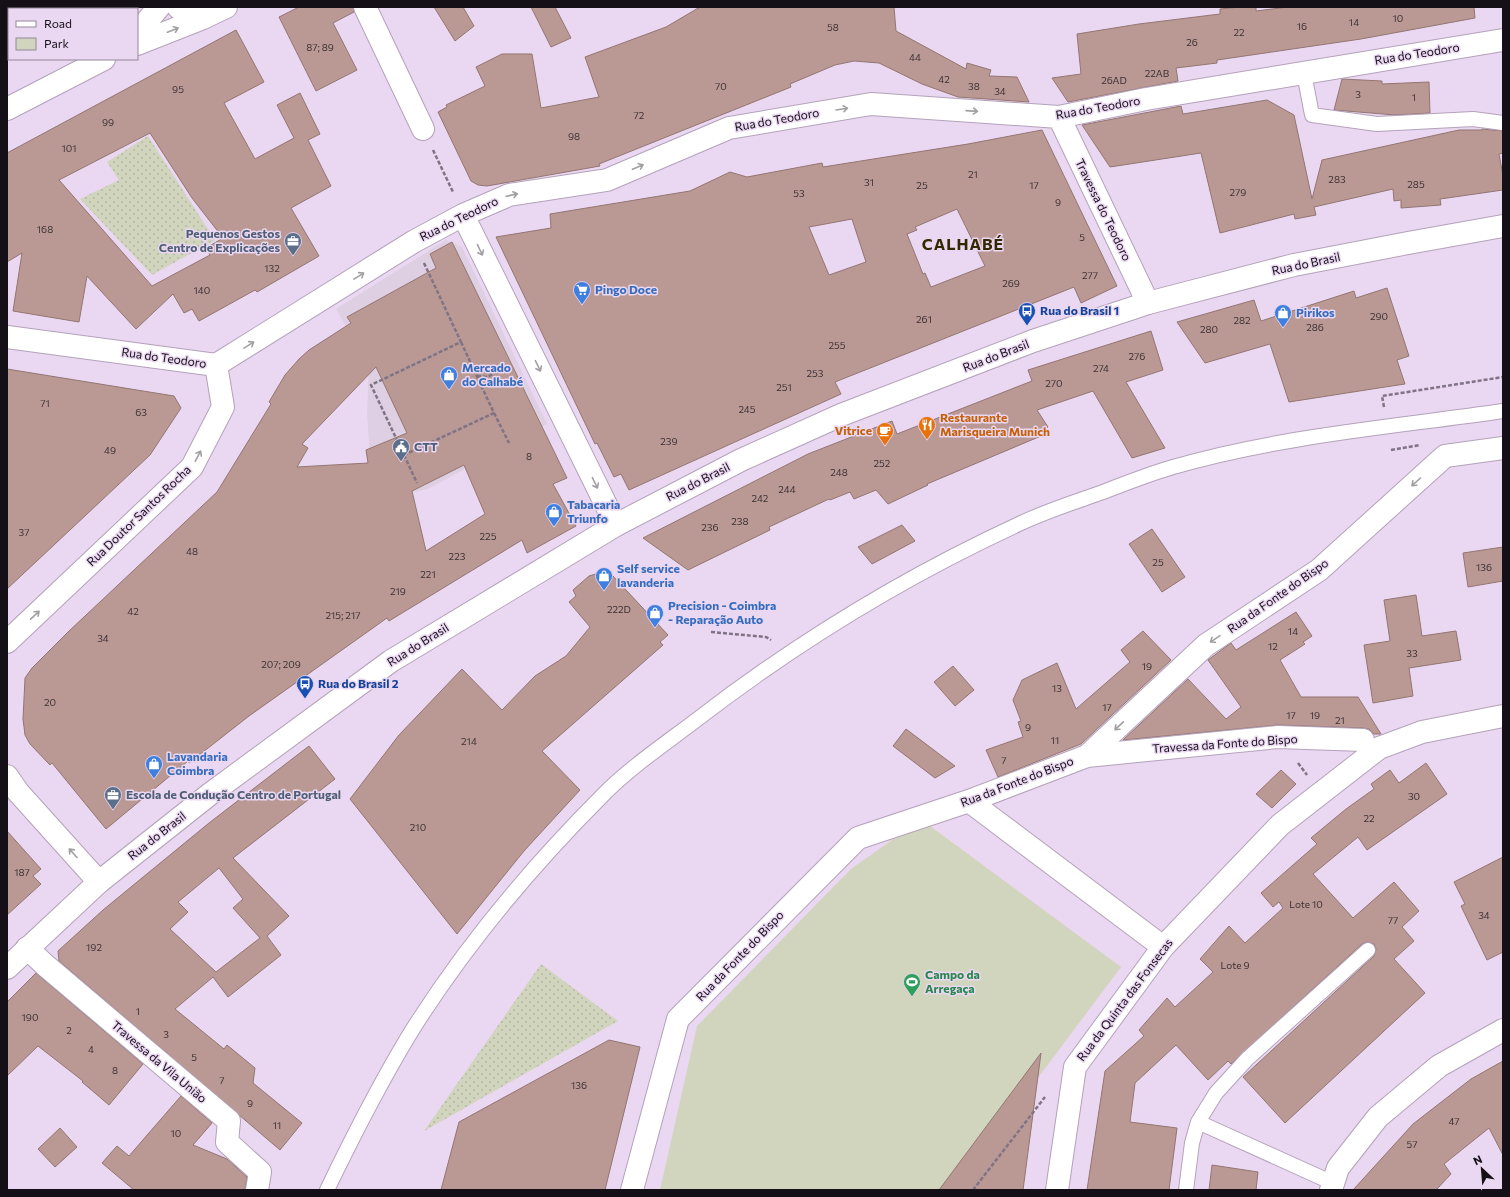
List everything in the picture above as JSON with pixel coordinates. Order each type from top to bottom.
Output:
[{"type":"street","points":[[138,32],[159,7]]},
{"type":"street","points":[[178,7],[188,16],[218,11]]},
{"type":"street","points":[[365,7],[423,129]]},
{"type":"street","points":[[138,44],[218,11]]},
{"type":"street","name":"Rua do Teodoro","points":[[7,337],[216,365],[414,242],[463,215],[509,195],[607,180],[729,128],[871,104],[1059,117],[1146,99],[1503,40]]},
{"type":"street","points":[[7,109],[102,60]]},
{"type":"street","name":"Travessa do Teodoro","points":[[1059,117],[1148,303]]},
{"type":"street","points":[[463,215],[616,525]]},
{"type":"street","name":"Rua do Brasil","points":[[7,968],[99,882],[210,794],[391,661],[616,525],[741,460],[841,415],[1033,341],[1148,303],[1294,266],[1503,226]]},
{"type":"street","name":"Rua Doutor Santos Rocha","points":[[7,642],[192,468],[223,407],[216,365]]},
{"type":"street","name":"Rua da Fonte do Bispo","points":[[632,1190],[678,1019],[858,838],[969,801],[1087,756],[1206,645],[1319,570],[1445,456],[1503,448]]},
{"type":"street","name":"Rua da Quinta das Fonsecas","points":[[1057,1190],[1074,1067],[1163,947],[1280,825],[1379,748],[1422,732],[1503,716]]},
{"type":"street","name":"Travessa da Fonte do Bispo","points":[[1087,756],[1278,737],[1363,740]]},
{"type":"street","points":[[7,776],[18,792],[99,882]]},
{"type":"street","points":[[969,801],[1163,947]]},
{"type":"street","name":"Travessa da Vila União","points":[[28,948],[50,970],[229,1121],[227,1142],[260,1172],[257,1190]]},
{"type":"street","points":[[1332,1187],[1338,1168],[1378,1117],[1439,1066],[1503,1030]]},
{"type":"lane","points":[[1304,73],[1312,114],[1378,124],[1473,119],[1503,123]]},
{"type":"lane","points":[[327,1190],[377,1090],[413,1030],[453,971],[497,912],[546,854],[606,792],[742,684],[804,642],[886,591],[1022,522],[1170,467],[1239,450],[1321,436],[1503,411]]},
{"type":"lane","points":[[1186,1190],[1192,1143],[1198,1122],[1216,1093],[1247,1059],[1368,950]]},
{"type":"lane","points":[[1198,1122],[1332,1187]]},
{"type":"path","points":[[423,129],[448,182]]},
{"type":"path","points":[[414,242],[509,443]]},
{"type":"path","points":[[417,483],[371,385],[461,342]]},
{"type":"path","points":[[477,376],[487,377],[508,367]]},
{"type":"path","points":[[1385,410],[1382,396],[1503,377]]},
{"type":"path","points":[[404,455],[494,413]]},
{"type":"path","points":[[973,1190],[1037,1105],[1048,1094]]},
{"type":"shaded area","name":"Mercado do Calhabé","points":[[446,240],[462,247],[547,424],[428,489],[373,501],[367,413],[369,367],[336,309]]},
{"type":"green space","points":[[148,136],[215,240],[152,275],[80,199],[119,180],[107,162]]},
{"type":"green space","name":"Campo da Arregaça","points":[[926,823],[1121,967],[954,1190],[660,1190],[697,1026],[851,869],[892,840]]},
{"type":"green space","points":[[541,964],[618,1021],[424,1131]]},
{"type":"building","points":[[299,7],[353,7],[354,12],[333,23],[357,70],[316,91],[279,17]]},
{"type":"building","points":[[434,7],[463,7],[474,26],[455,41]]},
{"type":"building","points":[[531,7],[555,7],[571,38],[551,47]]},
{"type":"building","points":[[700,7],[894,7],[896,31],[966,69],[967,63],[991,70],[989,76],[1017,77],[1029,102],[958,97],[922,84],[879,63],[854,61],[835,65],[790,84],[791,87],[599,164],[600,166],[487,186],[478,185],[471,181],[438,112],[447,107],[446,105],[485,86],[476,67],[502,54],[532,54],[541,108],[599,97],[585,57],[666,27]]},
{"type":"building","points":[[1256,7],[1256,11],[1288,7],[1474,7],[1475,18],[1361,39],[1217,60],[1217,63],[1176,68],[1178,81],[1068,102],[1052,78],[1081,74],[1077,34],[1139,24],[1220,14],[1220,9]]},
{"type":"building","points":[[236,30],[264,82],[224,103],[255,159],[294,138],[277,105],[300,93],[320,134],[308,140],[331,186],[291,208],[319,256],[257,292],[255,290],[199,321],[192,309],[184,313],[173,294],[136,329],[87,276],[79,322],[13,311],[22,253],[7,262],[7,153]],"holes":[[[150,133],[192,198],[223,238],[206,248],[210,255],[152,286],[59,180]]]},
{"type":"building","points":[[1342,79],[1382,81],[1382,84],[1429,82],[1430,113],[1395,115],[1334,110]]},
{"type":"building","points":[[1267,100],[1294,115],[1312,199],[1322,160],[1459,130],[1482,129],[1503,131],[1503,153],[1499,154],[1503,176],[1503,190],[1440,199],[1441,205],[1401,208],[1401,200],[1394,201],[1393,189],[1314,207],[1316,215],[1295,219],[1294,214],[1220,233],[1201,153],[1110,167],[1082,125],[1181,106],[1183,114]]},
{"type":"building","points":[[1042,130],[1117,286],[1081,303],[1074,287],[835,382],[841,394],[629,490],[621,474],[614,477],[597,443],[595,444],[496,237],[551,228],[550,214],[690,191],[730,172],[747,177],[822,163],[823,167],[968,144]],"holes":[[[957,209],[985,266],[931,287],[925,273],[923,274],[907,234],[917,230],[915,227]],[[852,219],[866,262],[829,275],[809,227]]]},
{"type":"building","points":[[452,242],[567,478],[553,484],[576,526],[527,553],[522,540],[389,621],[387,618],[249,716],[189,763],[188,761],[106,829],[52,763],[50,765],[30,744],[25,735],[23,719],[25,678],[32,668],[68,632],[217,492],[271,404],[269,402],[285,375],[299,359],[309,350],[351,323],[347,317],[436,268],[430,254]],"holes":[[[376,367],[407,433],[366,450],[368,463],[297,467],[308,448],[302,444]],[[464,465],[485,514],[426,551],[412,491]]]},
{"type":"building","points":[[1387,288],[1409,356],[1397,360],[1405,384],[1289,402],[1270,344],[1205,363],[1177,322],[1254,300],[1261,321],[1354,291],[1356,298]]},
{"type":"building","points":[[1151,331],[1163,370],[1126,382],[1165,448],[1132,458],[1093,391],[1037,410],[1048,427],[1039,431],[1041,436],[927,484],[928,485],[888,504],[876,490],[854,499],[850,492],[830,500],[829,499],[769,527],[770,530],[688,570],[643,538],[808,454],[892,421],[897,434],[1032,381],[1028,370]]},
{"type":"building","points":[[7,369],[174,396],[181,408],[150,455],[7,589]]},
{"type":"building","points":[[902,525],[915,541],[872,564],[858,547]]},
{"type":"building","points":[[1152,529],[1185,577],[1162,592],[1129,544]]},
{"type":"building","points":[[1503,547],[1503,581],[1468,587],[1463,553]]},
{"type":"building","points":[[599,573],[605,579],[613,576],[668,635],[660,642],[663,645],[542,751],[580,790],[524,851],[457,934],[350,799],[399,735],[462,669],[502,710],[535,676],[566,656],[590,627],[569,602],[576,596],[573,590],[589,576]]},
{"type":"building","points":[[1416,595],[1422,636],[1456,631],[1461,660],[1409,668],[1413,696],[1373,703],[1364,645],[1390,641],[1384,600]]},
{"type":"building","points":[[1296,612],[1312,636],[1303,642],[1305,644],[1280,660],[1301,697],[1358,697],[1381,734],[1374,734],[1369,729],[1363,728],[1278,725],[1123,740],[1188,679],[1226,719],[1241,707],[1208,660],[1231,643],[1236,650]]},
{"type":"building","points":[[1143,631],[1171,660],[1081,744],[998,777],[986,750],[1023,737],[1018,722],[1021,721],[1013,700],[1022,680],[1057,663],[1076,709],[1130,662],[1121,650]]},
{"type":"building","points":[[953,666],[974,690],[955,706],[934,682]]},
{"type":"building","points":[[906,729],[955,766],[935,778],[893,746]]},
{"type":"building","points":[[309,746],[335,779],[233,858],[289,916],[267,936],[281,955],[228,997],[213,977],[175,1009],[224,1049],[227,1045],[255,1068],[253,1083],[302,1123],[280,1150],[59,961],[58,951],[103,910],[209,823]],"holes":[[[219,868],[243,899],[233,908],[260,938],[216,972],[170,929],[188,912],[178,902]]]},
{"type":"building","points":[[1426,763],[1447,794],[1367,850],[1358,837],[1313,874],[1353,918],[1394,882],[1419,911],[1402,927],[1414,941],[1394,959],[1425,993],[1285,1123],[1243,1077],[1374,956],[1376,949],[1374,944],[1367,942],[1362,944],[1231,1064],[1228,1061],[1208,1080],[1176,1045],[1135,1083],[1130,1122],[1177,1128],[1169,1190],[1087,1190],[1105,1071],[1144,1036],[1139,1030],[1167,998],[1175,1007],[1213,972],[1200,959],[1229,926],[1245,943],[1283,908],[1279,902],[1273,907],[1261,893],[1317,844],[1311,838],[1346,809],[1374,789],[1371,784],[1390,770],[1399,783]]},
{"type":"building","points":[[1281,770],[1296,784],[1272,808],[1256,794]]},
{"type":"building","points":[[7,831],[41,869],[33,876],[41,884],[7,915]]},
{"type":"building","points":[[1503,857],[1503,952],[1487,960],[1461,906],[1465,904],[1454,882]]},
{"type":"building","points":[[36,973],[143,1064],[109,1105],[82,1082],[83,1081],[38,1046],[7,1076],[7,1002]]},
{"type":"building","points":[[609,1040],[640,1047],[605,1190],[441,1190],[459,1122]]},
{"type":"building","points":[[1041,1053],[1023,1190],[939,1190]]},
{"type":"building","points":[[1503,1061],[1503,1155],[1489,1128],[1444,1164],[1451,1174],[1436,1190],[1353,1190],[1413,1124],[1471,1079]]},
{"type":"building","points":[[181,1096],[212,1123],[193,1145],[227,1159],[247,1177],[245,1190],[134,1190],[102,1163],[117,1146],[129,1156]]},
{"type":"building","points":[[60,1128],[77,1147],[55,1167],[38,1149]]},
{"type":"building","points":[[1212,1165],[1258,1172],[1256,1190],[1209,1190]]},
{"type":"place","name":"Pequenos Gestos Centro de Explicações","points":[[293,256]]},
{"type":"place","name":"Pingo Doce","points":[[582,305]]},
{"type":"place","name":"Rua do Brasil 1","points":[[1027,326]]},
{"type":"place","name":"Pirikos","points":[[1283,328]]},
{"type":"place","name":"Mercado do Calhabé","points":[[449,390]]},
{"type":"place","name":"Restaurante Marisqueira Munich","points":[[927,440]]},
{"type":"place","name":"Vitrice","points":[[885,446]]},
{"type":"place","name":"CTT","points":[[401,462]]},
{"type":"place","name":"Tabacaria Triunfo","points":[[554,527]]},
{"type":"place","name":"Self service lavanderia","points":[[604,591]]},
{"type":"place","name":"Precision - Coimbra - Reparação Auto","points":[[655,628]]},
{"type":"place","name":"Rua do Brasil 2","points":[[305,699]]},
{"type":"place","name":"Lavandaria Coimbra","points":[[154,779]]},
{"type":"place","name":"Escola de Condução Centro de Portugal","points":[[113,810]]},
{"type":"place","name":"Campo da Arregaça","points":[[912,997]]},
{"type":"district","name":"CALHABÉ","points":[[963,244]]}]
